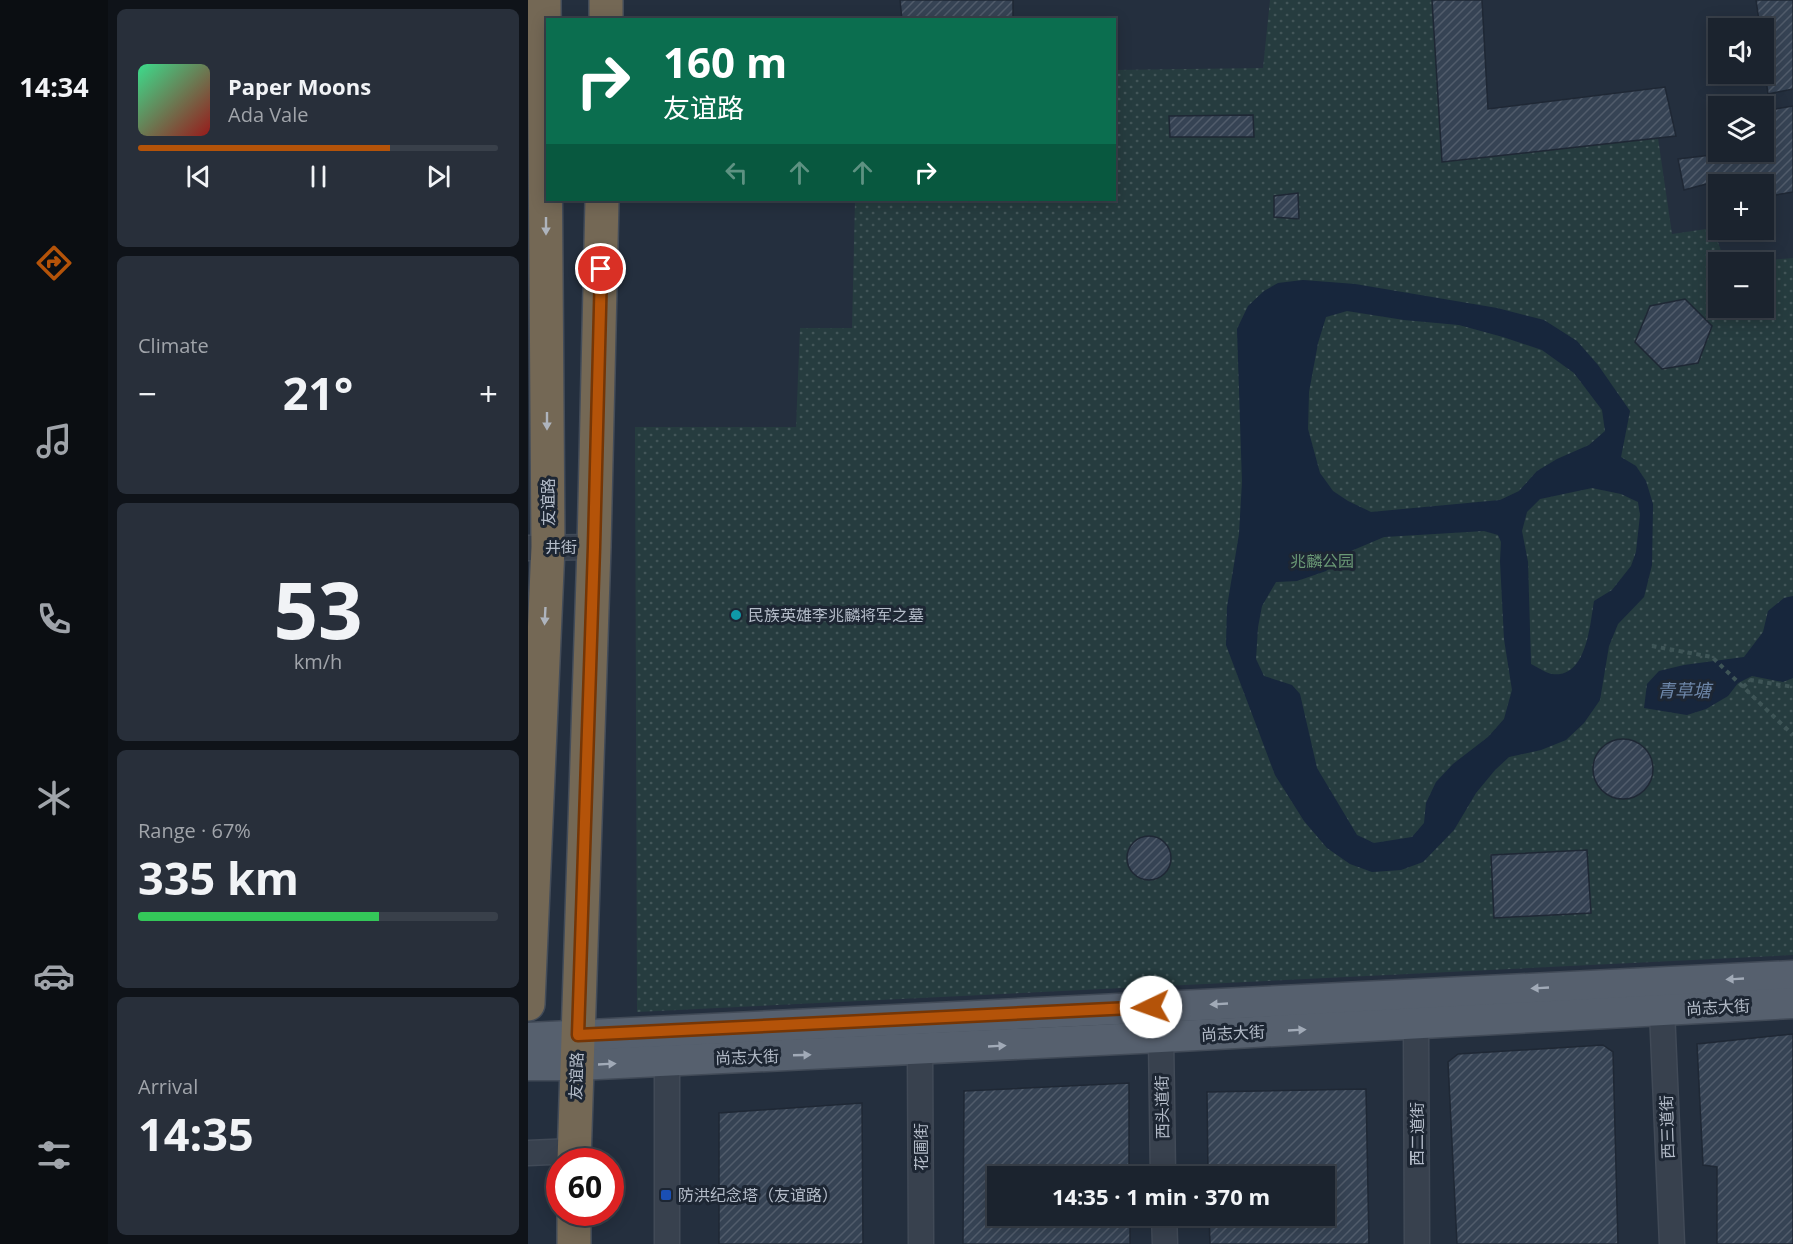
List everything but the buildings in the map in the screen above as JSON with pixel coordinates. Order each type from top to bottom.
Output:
[{"type":"highway","name":"友谊路","points":[[528,1004],[538,548],[537,103],[544,0]]},
{"type":"highway","points":[[606,0],[606,18]]},
{"type":"highway","name":"友谊路","points":[[574,1148],[594,547],[602,201]]},
{"type":"highway","points":[[574,1226],[574,1244]]},
{"type":"main road","name":"尚志大街","points":[[528,1065],[577,1050],[1793,976]]},
{"type":"main road","name":"尚志大街","points":[[528,1038],[577,1050],[667,1060],[920,1050],[1793,1003]]},
{"type":"street","name":"井街","points":[[538,548],[594,547]]},
{"type":"street","name":"西三道街","points":[[1662,1011],[1672,1244]]},
{"type":"street","name":"西二道街","points":[[1416,1024],[1417,1244]]},
{"type":"street","name":"西头道街","points":[[1161,1037],[1163,1166]]},
{"type":"street","name":"花圃街","points":[[920,1050],[921,1244]]},
{"type":"street","points":[[667,1060],[667,1244]]},
{"type":"street","points":[[528,1153],[546,1154]]},
{"type":"street","points":[[1164,1226],[1165,1244]]},
{"type":"path","points":[[1652,646],[1712,657],[1793,735]]},
{"type":"path","points":[[1742,686],[1751,680],[1793,687]]},
{"type":"green space","name":"兆麟公园","points":[[1270,0],[1432,0],[1442,162],[1658,138],[1672,234],[1708,229],[1708,240],[1717,240],[1721,252],[1708,252],[1708,318],[1774,318],[1774,259],[1793,258],[1793,955],[637,1012],[635,427],[796,427],[800,328],[852,328],[855,201],[1116,201],[1116,70],[1263,68]]},
{"type":"water","points":[[1303,280],[1355,284],[1497,308],[1544,320],[1577,341],[1598,365],[1630,411],[1621,457],[1636,466],[1646,481],[1653,504],[1652,565],[1644,597],[1618,624],[1609,646],[1600,700],[1584,723],[1566,740],[1541,750],[1509,757],[1476,793],[1454,830],[1423,862],[1401,870],[1372,872],[1350,864],[1327,848],[1304,821],[1275,775],[1226,645],[1227,607],[1239,534],[1242,482],[1237,329],[1248,306],[1264,291],[1278,283]],"holes":[[[1347,311],[1404,320],[1459,325],[1542,350],[1574,373],[1602,410],[1605,431],[1589,445],[1537,471],[1519,491],[1500,500],[1371,512],[1333,491],[1320,473],[1308,429],[1309,392],[1318,343],[1326,317]],[[1592,488],[1621,494],[1638,502],[1640,515],[1636,552],[1631,566],[1612,590],[1594,601],[1585,648],[1573,668],[1564,673],[1552,674],[1531,664],[1528,562],[1522,531],[1527,512],[1540,499]],[[1484,531],[1498,535],[1501,542],[1504,639],[1512,690],[1504,719],[1488,737],[1453,764],[1436,782],[1426,803],[1424,823],[1412,837],[1374,843],[1357,835],[1317,768],[1300,694],[1292,685],[1264,676],[1256,659],[1262,606],[1276,582],[1297,581],[1326,571],[1351,551],[1384,537]]]},
{"type":"water","name":"青草塘","points":[[1793,596],[1793,678],[1783,682],[1752,676],[1738,683],[1728,696],[1706,709],[1687,715],[1644,708],[1647,684],[1659,671],[1684,665],[1744,657],[1763,632],[1768,611],[1784,598]]},
{"type":"place","name":"民族英雄李兆麟将军之墓","points":[[736,615]]},
{"type":"place","name":"防洪纪念塔（友谊路）","points":[[666,1195]]},
{"type":"route","points":[[601,269],[578,1035],[1151,1007]]}]
